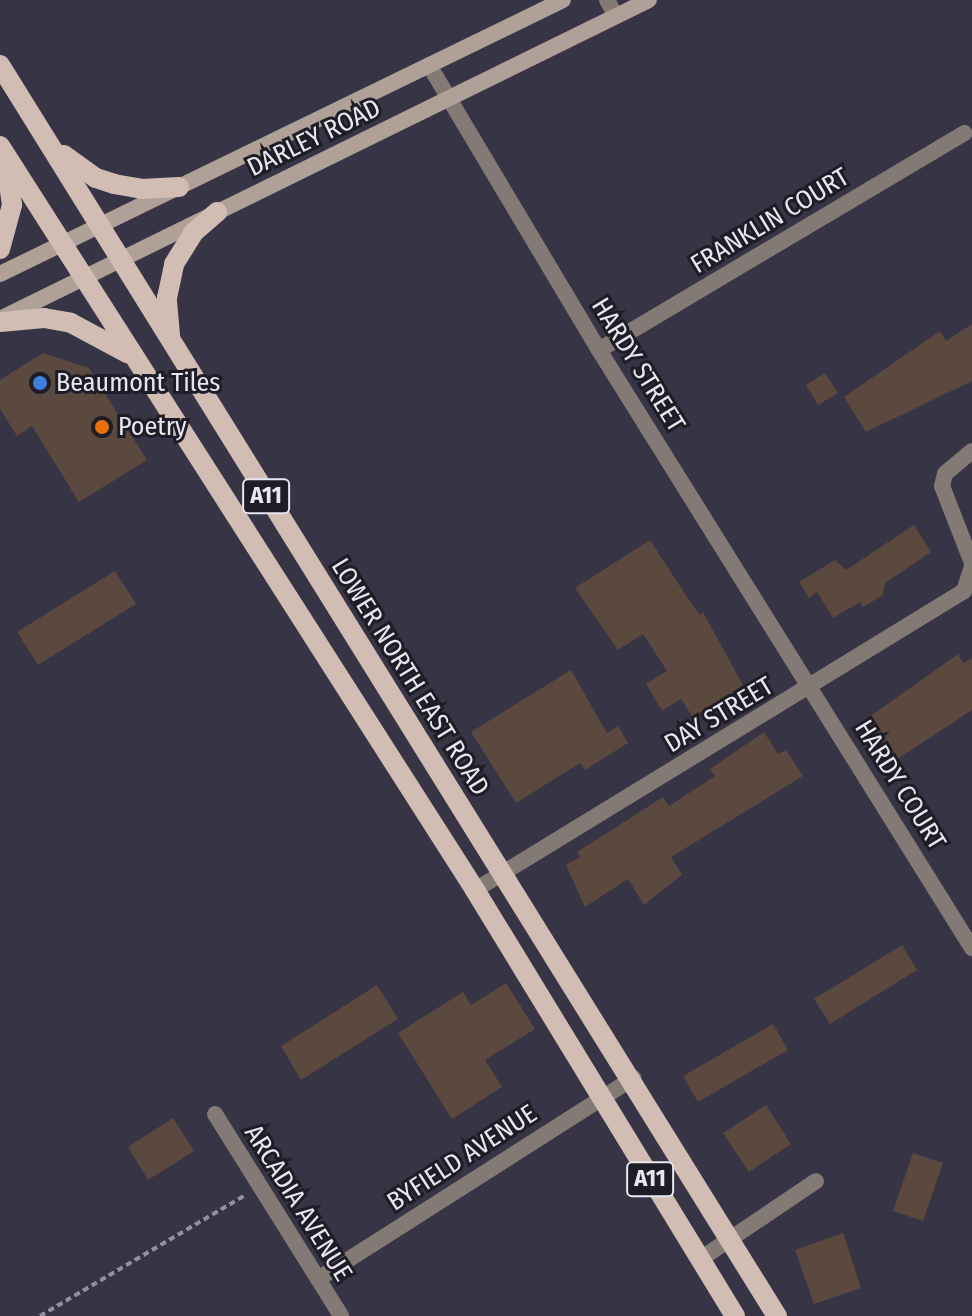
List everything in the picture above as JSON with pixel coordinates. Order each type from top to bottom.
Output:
[{"type":"main road","name":"DARLEY ROAD","points":[[0,274],[563,0]]},
{"type":"main road","name":"DARLEY ROAD","points":[[0,321],[649,0]]},
{"type":"main road","name":"LOWER NORTH EAST ROAD","points":[[0,65],[633,1078],[777,1316]]},
{"type":"main road","points":[[49,142],[96,178],[141,189],[179,187]]},
{"type":"main road","points":[[0,147],[12,192],[0,249]]},
{"type":"main road","name":"A11","points":[[0,147],[475,890],[735,1316]]},
{"type":"main road","points":[[173,344],[167,313],[171,273],[193,233],[217,212]]},
{"type":"main road","points":[[0,321],[44,318],[71,323],[108,339],[139,364]]},
{"type":"street","points":[[607,0],[616,16]]},
{"type":"street","name":"HARDY STREET","points":[[429,65],[446,100],[599,350],[812,687]]},
{"type":"street","name":"FRANKLIN COURT","points":[[599,350],[964,133]]},
{"type":"street","name":"DAY STREET","points":[[475,890],[812,687],[964,591],[972,565],[942,486],[945,474],[972,451]]},
{"type":"street","name":"HARDY COURT","points":[[812,687],[972,948]]},
{"type":"street","name":"BYFIELD AVENUE","points":[[318,1279],[633,1078]]},
{"type":"street","name":"ARCADIA AVENUE","points":[[215,1114],[341,1316]]},
{"type":"street","points":[[699,1260],[816,1181]]},
{"type":"path","points":[[40,1316],[260,1187]]},
{"type":"building","points":[[972,324],[972,381],[866,432],[844,397],[940,331],[946,341]]},
{"type":"building","points":[[43,353],[89,368],[147,460],[79,502],[32,426],[17,436],[0,409],[0,380]]},
{"type":"building","points":[[825,373],[838,393],[818,405],[806,385]]},
{"type":"building","points":[[914,525],[931,552],[885,583],[883,595],[863,607],[860,602],[833,618],[817,592],[809,598],[799,582],[835,560],[846,570]]},
{"type":"building","points":[[650,540],[700,615],[703,612],[745,689],[692,716],[681,699],[662,711],[646,684],[667,671],[643,634],[618,650],[575,588]]},
{"type":"building","points":[[115,571],[136,604],[38,665],[17,632]]},
{"type":"building","points":[[958,654],[963,663],[972,658],[972,710],[890,764],[862,722]]},
{"type":"building","points":[[571,670],[607,733],[618,726],[628,743],[585,770],[580,763],[516,803],[471,732]]},
{"type":"building","points":[[764,732],[778,754],[786,750],[803,776],[671,857],[682,875],[644,905],[628,879],[585,907],[566,865],[580,857],[577,852],[663,797],[669,806],[715,776],[710,769]]},
{"type":"building","points":[[902,945],[917,970],[830,1024],[814,999]]},
{"type":"building","points":[[506,983],[535,1029],[485,1060],[502,1087],[452,1119],[398,1033],[463,992],[471,1005]]},
{"type":"building","points":[[377,985],[398,1019],[301,1080],[281,1046]]},
{"type":"building","points":[[773,1024],[788,1050],[698,1102],[683,1076]]},
{"type":"building","points":[[766,1105],[791,1144],[749,1172],[723,1133]]},
{"type":"building","points":[[173,1118],[194,1151],[148,1180],[128,1147]]},
{"type":"building","points":[[913,1153],[943,1163],[923,1221],[893,1211]]},
{"type":"building","points":[[843,1233],[861,1288],[814,1304],[795,1250]]},
{"type":"place","name":"Beaumont Tiles","points":[[40,383]]},
{"type":"place","name":"Poetry","points":[[102,427]]}]
